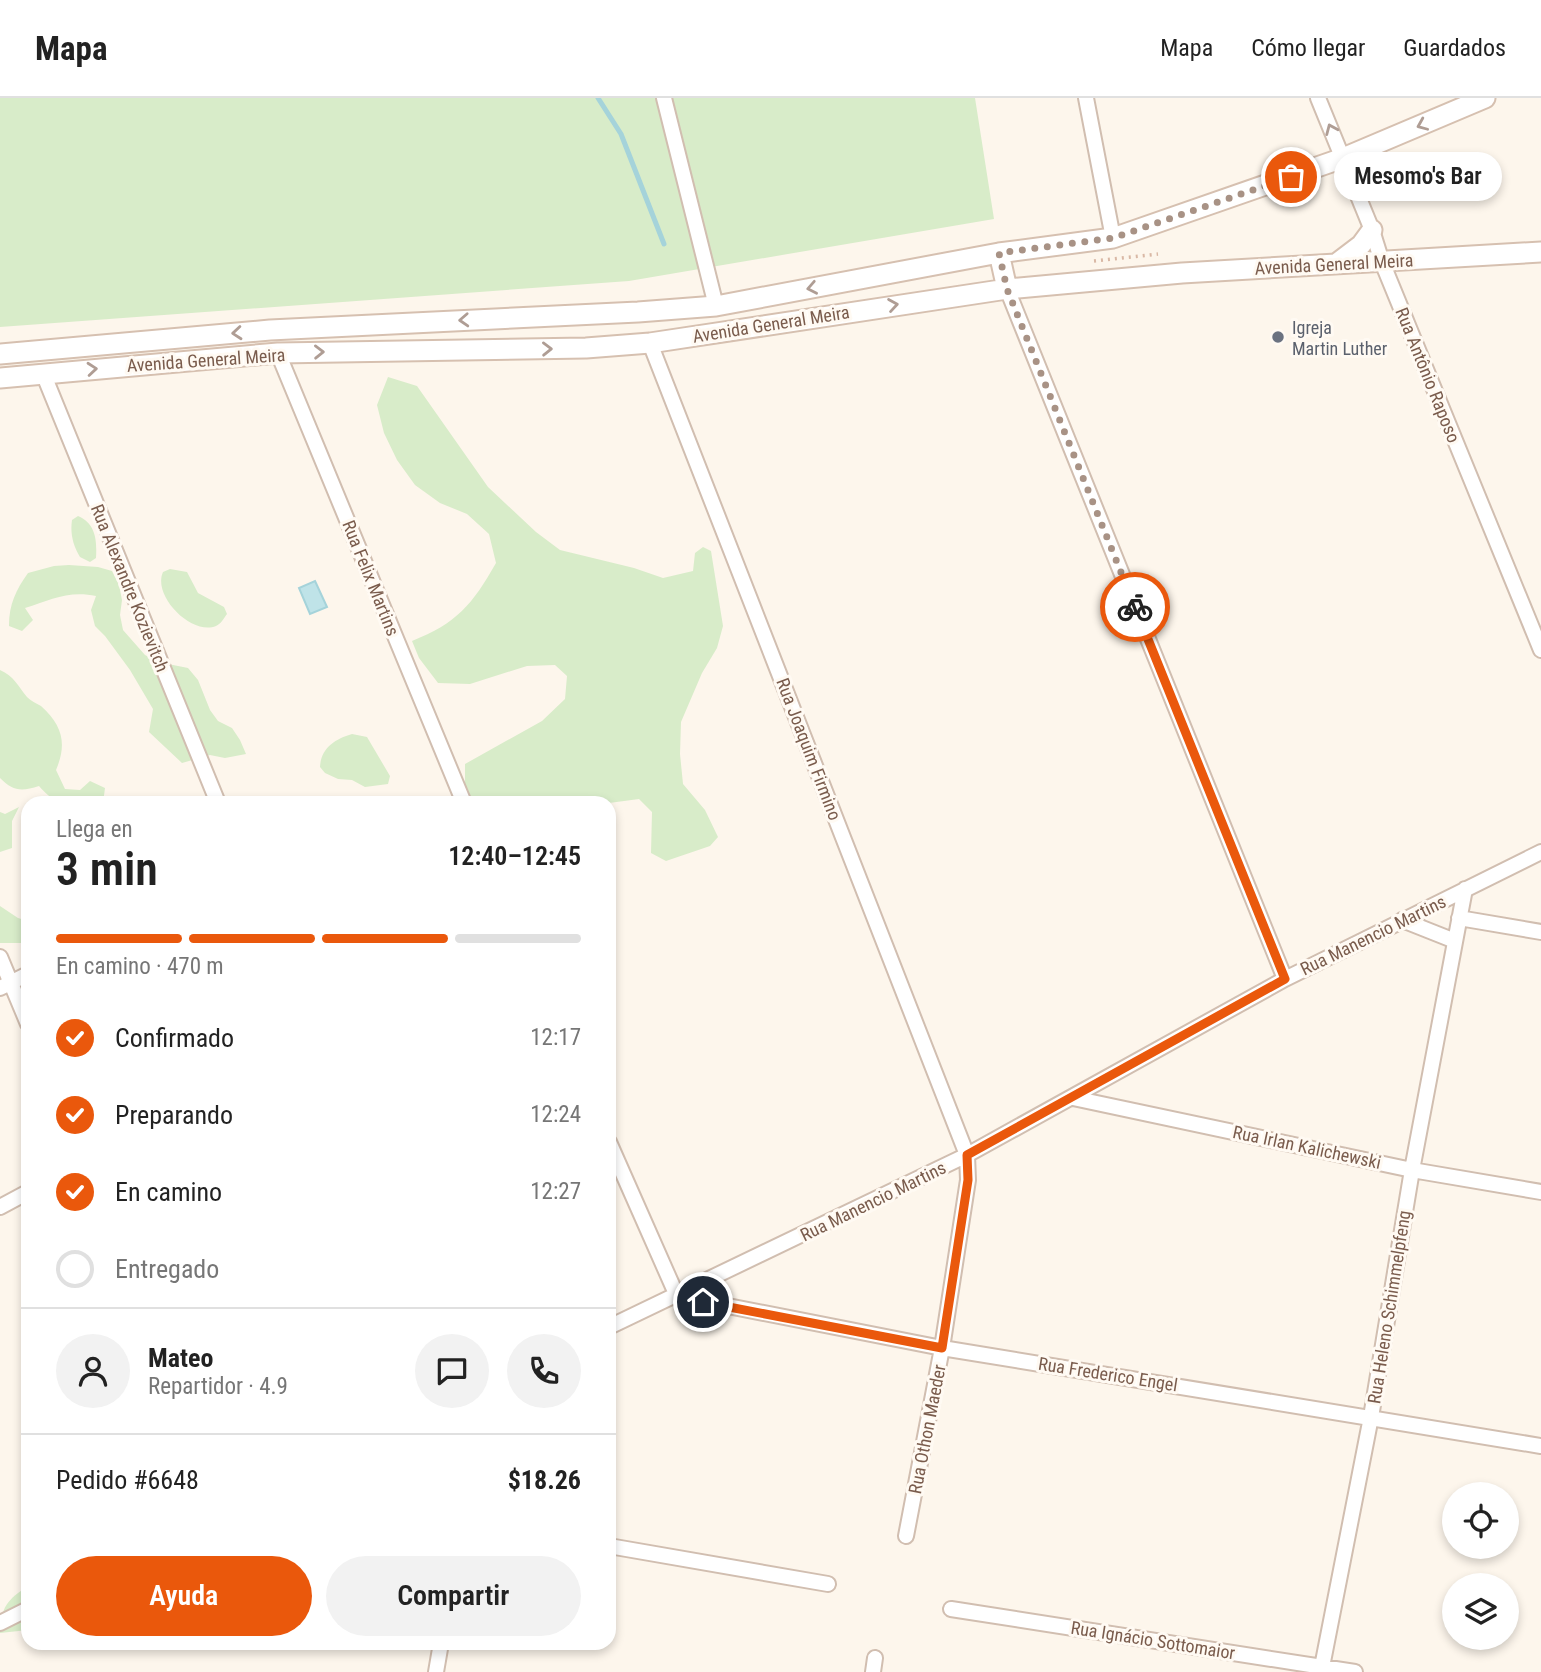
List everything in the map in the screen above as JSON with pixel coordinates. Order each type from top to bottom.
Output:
[{"type":"main road","name":"Avenida General Meira","points":[[0,354],[270,330],[716,306],[999,253],[1113,238],[1343,158],[1485,98]]},
{"type":"main road","points":[[1336,264],[1361,245],[1372,230]]},
{"type":"main road","name":"Avenida General Meira","points":[[0,379],[278,353],[586,348],[650,343],[1007,289],[1182,273],[1541,252]]},
{"type":"main road","points":[[999,253],[1007,289]]},
{"type":"street","points":[[664,98],[716,306]]},
{"type":"street","points":[[1086,98],[1113,238]]},
{"type":"street","name":"Rua Antônio Raposo","points":[[1318,98],[1541,650]]},
{"type":"street","points":[[1007,289],[1285,979]]},
{"type":"street","name":"Rua Joaquim Firmino","points":[[650,343],[967,1155]]},
{"type":"street","name":"Rua Felix Martins","points":[[278,353],[461,796]]},
{"type":"street","name":"Rua Alexandre Kozievitch","points":[[43,373],[215,796]]},
{"type":"street","name":"Rua Manencio Martins","points":[[616,1324],[967,1155],[1285,979],[1541,852]]},
{"type":"street","name":"Rua Heleno Schimmelpfeng","points":[[1322,1669],[1371,1417],[1412,1170],[1465,889]]},
{"type":"street","points":[[1459,918],[1541,932]]},
{"type":"street","points":[[1402,920],[1455,941]]},
{"type":"street","points":[[0,957],[6,985],[21,1012]]},
{"type":"street","name":"Rua Irlan Kalichewski","points":[[1073,1098],[1412,1170],[1541,1192]]},
{"type":"street","name":"Rua Othon Maeder","points":[[906,1536],[942,1348],[968,1180],[967,1155]]},
{"type":"street","points":[[616,1158],[677,1296]]},
{"type":"street","points":[[0,1207],[21,1196]]},
{"type":"street","name":"Rua Frederico Engel","points":[[677,1296],[942,1348],[1541,1446]]},
{"type":"street","points":[[616,1547],[828,1584]]},
{"type":"street","name":"Rua Ignácio Sottomaior","points":[[951,1609],[1322,1669],[1355,1672]]},
{"type":"street","points":[[0,1623],[21,1612]]},
{"type":"street","points":[[436,1672],[440,1650]]},
{"type":"green space","points":[[0,98],[975,98],[994,219],[629,281],[0,327]]},
{"type":"green space","points":[[388,377],[417,386],[488,487],[536,532],[560,550],[663,578],[693,571],[695,553],[703,547],[711,551],[723,626],[717,648],[702,673],[681,722],[680,754],[683,784],[705,810],[718,837],[710,846],[666,861],[651,853],[652,812],[639,799],[616,802],[616,796],[469,796],[465,787],[465,764],[542,721],[565,699],[567,676],[555,665],[527,666],[470,684],[438,683],[419,658],[412,641],[441,627],[462,611],[496,563],[489,534],[467,514],[440,503],[415,485],[397,460],[384,433],[377,405]]},
{"type":"green space","points":[[78,516],[89,523],[94,533],[96,558],[90,562],[80,557],[73,539],[72,520]]},
{"type":"green space","points":[[69,565],[112,571],[122,600],[120,615],[123,630],[145,655],[158,662],[188,668],[198,680],[210,710],[218,721],[232,728],[246,754],[225,758],[210,755],[182,763],[149,732],[153,709],[130,670],[95,626],[91,610],[96,596],[77,594],[51,599],[25,608],[33,620],[22,631],[9,626],[14,598],[28,573]]},
{"type":"green space","points":[[170,569],[187,572],[198,593],[224,607],[227,614],[219,624],[206,628],[186,620],[176,612],[163,592],[161,582],[163,572]]},
{"type":"green space","points":[[0,670],[48,713],[58,728],[62,744],[56,770],[65,789],[80,790],[90,781],[105,788],[104,796],[49,796],[39,786],[18,789],[9,786],[0,778]]},
{"type":"green space","points":[[352,734],[367,737],[390,776],[388,784],[365,787],[352,780],[338,779],[325,773],[320,767],[323,755],[330,745]]},
{"type":"green space","points":[[19,807],[12,821],[12,848],[0,852],[0,812],[5,814]]},
{"type":"green space","points":[[0,906],[21,919],[21,943],[0,943]]},
{"type":"green space","points":[[21,1591],[21,1631],[0,1633],[6,1605]]},
{"type":"water","points":[[315,581],[327,607],[310,614],[299,588]]},
{"type":"waterway","points":[[598,98],[621,134],[664,244]]},
{"type":"way so far","points":[[1135,607],[1007,289],[999,253],[1113,238],[1291,177]]},
{"type":"place","name":"Mesomo's Bar","points":[[1291,177]]},
{"type":"place","name":"Igreja Martin Luther","points":[[1278,337]]},
{"type":"route","points":[[703,1302],[942,1348],[968,1180],[967,1155],[1285,979],[1135,607]]}]
